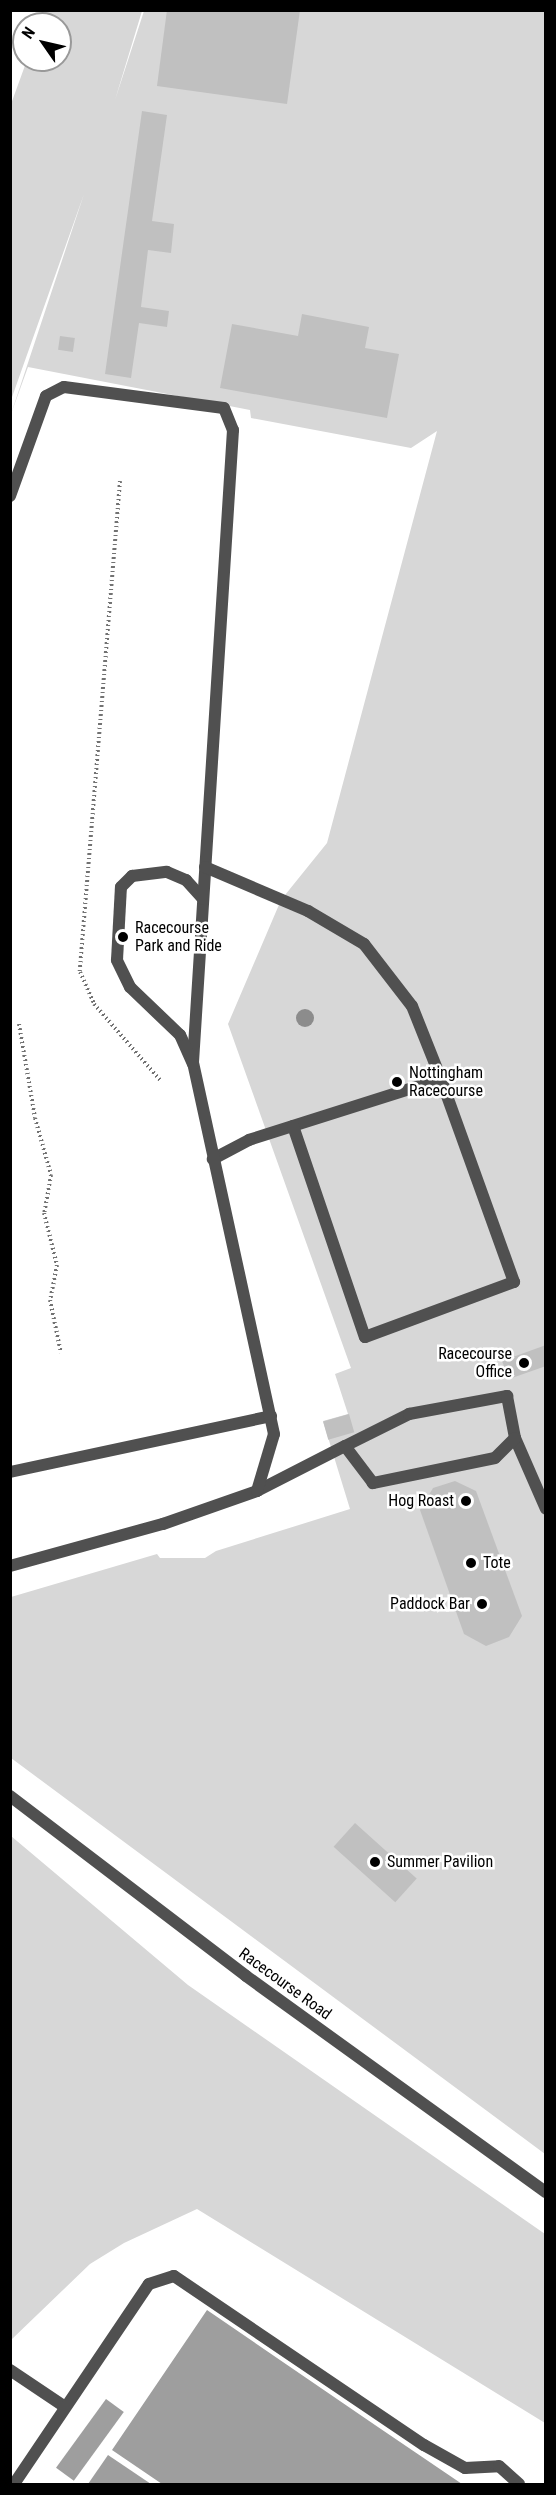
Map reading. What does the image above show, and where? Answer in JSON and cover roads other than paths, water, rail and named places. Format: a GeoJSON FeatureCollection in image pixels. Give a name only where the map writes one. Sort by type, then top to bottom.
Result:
{"type":"FeatureCollection","features":[{"type":"Feature","properties":{"kind":"street"},"geometry":{"type":"LineString","coordinates":[[10,496],[46,396],[64,387],[224,408],[232,430],[193,1064]]}},
{"type":"Feature","properties":{"kind":"street"},"geometry":{"type":"LineString","coordinates":[[205,867],[308,911],[364,944],[412,1006],[441,1078],[514,1282],[365,1337],[292,1126]]}},
{"type":"Feature","properties":{"kind":"street"},"geometry":{"type":"LineString","coordinates":[[203,899],[186,880],[167,872],[132,876],[121,887],[116,931],[117,960],[130,987],[180,1035],[193,1064],[274,1434],[257,1491]]}},
{"type":"Feature","properties":{"kind":"street"},"geometry":{"type":"LineString","coordinates":[[213,1159],[249,1140],[441,1078]]}},
{"type":"Feature","properties":{"kind":"street"},"geometry":{"type":"LineString","coordinates":[[10,1566],[163,1524],[257,1491],[409,1414],[507,1396],[515,1438],[546,1509]]}},
{"type":"Feature","properties":{"kind":"street"},"geometry":{"type":"LineString","coordinates":[[10,1472],[271,1416]]}},
{"type":"Feature","properties":{"kind":"street"},"geometry":{"type":"LineString","coordinates":[[345,1446],[373,1483],[495,1458],[515,1438]]}},
{"type":"Feature","properties":{"kind":"street","name":"Racecourse Road"},"geometry":{"type":"LineString","coordinates":[[10,1796],[246,1976],[546,2192]]}},
{"type":"Feature","properties":{"kind":"street"},"geometry":{"type":"LineString","coordinates":[[14,2484],[149,2284],[174,2276],[424,2445],[465,2468],[499,2466],[519,2484]]}},
{"type":"Feature","properties":{"kind":"street"},"geometry":{"type":"LineString","coordinates":[[10,2370],[65,2407]]}},
{"type":"Feature","properties":{"kind":"place","name":"Racecourse Park and Ride"},"geometry":{"type":"Point","coordinates":[123,937]}},
{"type":"Feature","properties":{"kind":"place","name":"Nottingham Racecourse"},"geometry":{"type":"Point","coordinates":[397,1082]}},
{"type":"Feature","properties":{"kind":"place","name":"Racecourse Office"},"geometry":{"type":"Point","coordinates":[524,1363]}},
{"type":"Feature","properties":{"kind":"place","name":"Hog Roast"},"geometry":{"type":"Point","coordinates":[466,1501]}},
{"type":"Feature","properties":{"kind":"place","name":"Tote"},"geometry":{"type":"Point","coordinates":[471,1563]}},
{"type":"Feature","properties":{"kind":"place","name":"Paddock Bar"},"geometry":{"type":"Point","coordinates":[482,1604]}},
{"type":"Feature","properties":{"kind":"place","name":"Summer Pavilion"},"geometry":{"type":"Point","coordinates":[375,1862]}}]}
